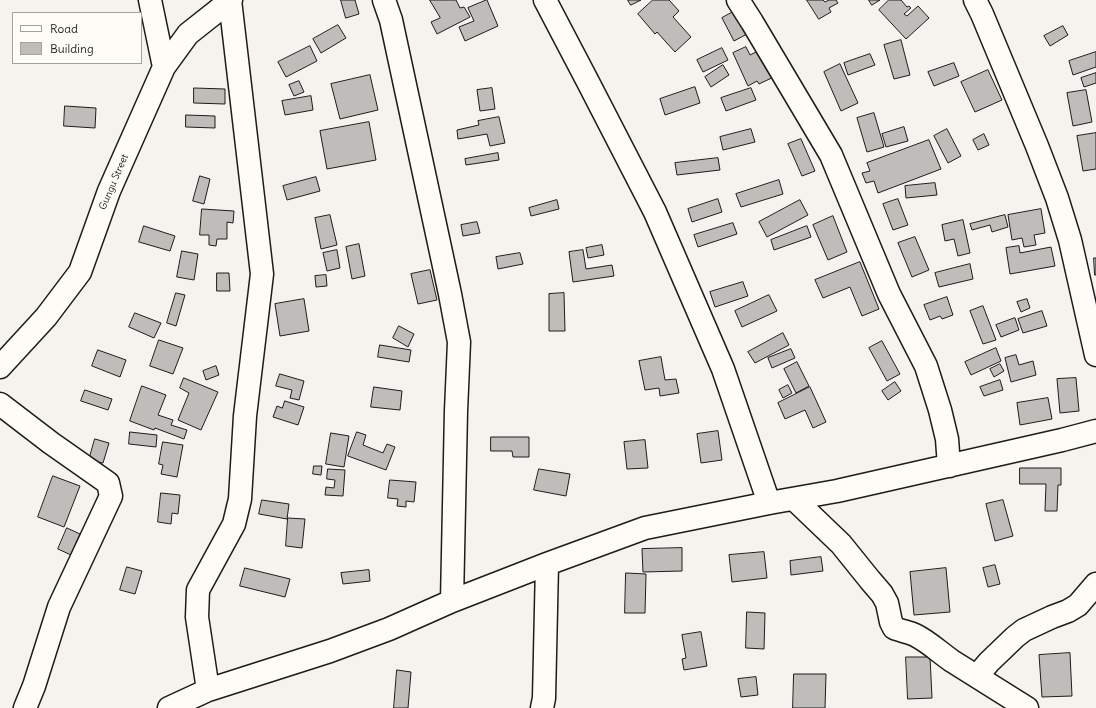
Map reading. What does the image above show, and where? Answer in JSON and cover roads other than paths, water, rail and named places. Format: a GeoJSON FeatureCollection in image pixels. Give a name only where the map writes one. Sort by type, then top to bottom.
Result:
{"type":"FeatureCollection","features":[{"type":"Feature","properties":{"kind":"street"},"geometry":{"type":"LineString","coordinates":[[150,0],[164,67]]}},
{"type":"Feature","properties":{"kind":"street"},"geometry":{"type":"LineString","coordinates":[[208,690],[197,617],[198,590],[234,524],[240,499],[245,416],[262,274],[231,0]]}},
{"type":"Feature","properties":{"kind":"street","name":"Gungu Street"},"geometry":{"type":"LineString","coordinates":[[2,362],[46,317],[80,272],[109,191],[164,67],[188,34],[231,0]]}},
{"type":"Feature","properties":{"kind":"street"},"geometry":{"type":"LineString","coordinates":[[384,0],[391,20],[459,342],[452,601]]}},
{"type":"Feature","properties":{"kind":"street"},"geometry":{"type":"LineString","coordinates":[[545,0],[655,212],[723,369],[769,503]]}},
{"type":"Feature","properties":{"kind":"street"},"geometry":{"type":"LineString","coordinates":[[738,0],[831,155],[889,294],[926,366],[940,410],[947,439],[949,466]]}},
{"type":"Feature","properties":{"kind":"street"},"geometry":{"type":"LineString","coordinates":[[984,5],[1057,198],[1070,240],[1096,355]]}},
{"type":"Feature","properties":{"kind":"street"},"geometry":{"type":"LineString","coordinates":[[0,404],[51,443],[108,483],[111,496],[59,607],[34,686],[25,708]]}},
{"type":"Feature","properties":{"kind":"street"},"geometry":{"type":"LineString","coordinates":[[169,708],[208,690],[330,652],[452,601],[645,528],[837,491],[1096,431]]}},
{"type":"Feature","properties":{"kind":"street"},"geometry":{"type":"LineString","coordinates":[[794,499],[841,544],[882,594],[887,603],[891,622],[894,628],[910,633],[931,644],[952,661],[1023,706]]}},
{"type":"Feature","properties":{"kind":"street"},"geometry":{"type":"LineString","coordinates":[[542,708],[544,698],[547,564]]}},
{"type":"Feature","properties":{"kind":"street"},"geometry":{"type":"LineString","coordinates":[[977,676],[989,662],[1024,630],[1068,611],[1078,605],[1096,584]]}},
{"type":"Feature","properties":{"kind":"street"},"geometry":{"type":"LineString","coordinates":[[995,708],[1023,706]]}}]}
